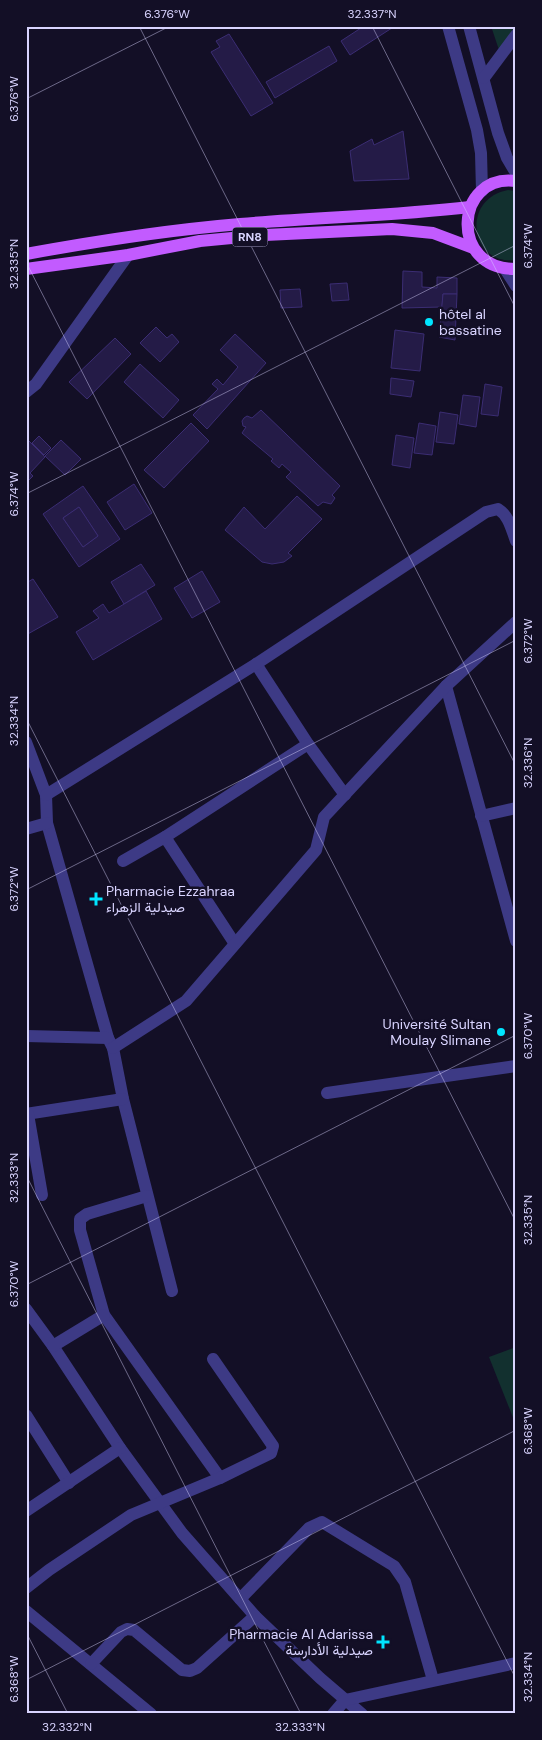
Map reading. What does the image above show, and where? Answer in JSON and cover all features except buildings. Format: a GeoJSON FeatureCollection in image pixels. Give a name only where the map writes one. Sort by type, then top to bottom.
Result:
{"type":"FeatureCollection","features":[{"type":"Feature","properties":{"kind":"main road"},"geometry":{"type":"LineString","coordinates":[[473,248],[469,240],[467,223],[470,207],[482,191],[494,183],[509,180],[516,181]]}},
{"type":"Feature","properties":{"kind":"main road","name":"RN8"},"geometry":{"type":"LineString","coordinates":[[26,254],[100,241],[238,224],[424,212],[470,207]]}},
{"type":"Feature","properties":{"kind":"main road","name":"RN8"},"geometry":{"type":"LineString","coordinates":[[26,269],[128,255],[200,241],[392,229],[433,233],[473,248],[482,258],[493,265],[510,269]]}},
{"type":"Feature","properties":{"kind":"street"},"geometry":{"type":"LineString","coordinates":[[448,26],[477,130],[481,153],[482,191]]}},
{"type":"Feature","properties":{"kind":"street"},"geometry":{"type":"LineString","coordinates":[[469,26],[498,133],[507,158],[516,172]]}},
{"type":"Feature","properties":{"kind":"street"},"geometry":{"type":"LineString","coordinates":[[484,78],[516,35]]}},
{"type":"Feature","properties":{"kind":"street"},"geometry":{"type":"LineString","coordinates":[[26,392],[36,384],[128,255]]}},
{"type":"Feature","properties":{"kind":"street"},"geometry":{"type":"LineString","coordinates":[[510,269],[516,286]]}},
{"type":"Feature","properties":{"kind":"street"},"geometry":{"type":"LineString","coordinates":[[46,795],[256,664],[486,512],[498,509],[503,512],[514,534]]}},
{"type":"Feature","properties":{"kind":"street"},"geometry":{"type":"LineString","coordinates":[[26,1036],[110,1043],[186,1001],[316,850],[324,817],[446,686],[516,622]]}},
{"type":"Feature","properties":{"kind":"street"},"geometry":{"type":"LineString","coordinates":[[256,664],[308,744],[345,795]]}},
{"type":"Feature","properties":{"kind":"street"},"geometry":{"type":"LineString","coordinates":[[446,686],[516,940]]}},
{"type":"Feature","properties":{"kind":"street"},"geometry":{"type":"LineString","coordinates":[[26,742],[46,795],[47,822],[110,1043],[172,1291]]}},
{"type":"Feature","properties":{"kind":"street"},"geometry":{"type":"LineString","coordinates":[[124,861],[165,837],[308,744]]}},
{"type":"Feature","properties":{"kind":"street"},"geometry":{"type":"LineString","coordinates":[[481,816],[516,808]]}},
{"type":"Feature","properties":{"kind":"street"},"geometry":{"type":"LineString","coordinates":[[26,829],[47,822]]}},
{"type":"Feature","properties":{"kind":"street"},"geometry":{"type":"LineString","coordinates":[[165,837],[235,944]]}},
{"type":"Feature","properties":{"kind":"street"},"geometry":{"type":"LineString","coordinates":[[327,1093],[516,1066]]}},
{"type":"Feature","properties":{"kind":"street"},"geometry":{"type":"LineString","coordinates":[[42,1195],[27,1114],[123,1099]]}},
{"type":"Feature","properties":{"kind":"street"},"geometry":{"type":"LineString","coordinates":[[147,1196],[87,1214],[80,1220],[80,1230],[104,1315],[220,1478]]}},
{"type":"Feature","properties":{"kind":"street"},"geometry":{"type":"LineString","coordinates":[[26,1308],[158,1503],[187,1540],[255,1616],[362,1714]]}},
{"type":"Feature","properties":{"kind":"street"},"geometry":{"type":"LineString","coordinates":[[53,1346],[104,1315]]}},
{"type":"Feature","properties":{"kind":"street"},"geometry":{"type":"LineString","coordinates":[[26,1588],[48,1570],[131,1515],[220,1478],[271,1454],[273,1446],[213,1359]]}},
{"type":"Feature","properties":{"kind":"street"},"geometry":{"type":"LineString","coordinates":[[26,1415],[69,1483]]}},
{"type":"Feature","properties":{"kind":"street"},"geometry":{"type":"LineString","coordinates":[[26,1511],[120,1448]]}},
{"type":"Feature","properties":{"kind":"street"},"geometry":{"type":"LineString","coordinates":[[240,1599],[309,1528],[322,1522],[394,1566],[400,1572],[405,1582],[433,1680]]}},
{"type":"Feature","properties":{"kind":"street"},"geometry":{"type":"LineString","coordinates":[[27,1615],[91,1664],[151,1714]]}},
{"type":"Feature","properties":{"kind":"street"},"geometry":{"type":"LineString","coordinates":[[91,1664],[120,1632],[127,1629],[134,1630],[182,1670],[190,1671],[197,1668],[255,1616]]}},
{"type":"Feature","properties":{"kind":"street"},"geometry":{"type":"LineString","coordinates":[[333,1714],[345,1700],[516,1663]]}},
{"type":"Feature","properties":{"kind":"green space"},"geometry":{"type":"Polygon","coordinates":[[[491,26],[516,26],[516,41],[501,56],[491,26]]]}},
{"type":"Feature","properties":{"kind":"green space"},"geometry":{"type":"Polygon","coordinates":[[[508,190],[516,191],[516,260],[500,259],[489,253],[481,243],[477,231],[477,218],[483,206],[493,196],[508,190]]]}},
{"type":"Feature","properties":{"kind":"green space"},"geometry":{"type":"Polygon","coordinates":[[[516,1347],[516,1425],[489,1357],[516,1347]]]}},
{"type":"Feature","properties":{"kind":"place","name":"hôtel al bassatine"},"geometry":{"type":"Point","coordinates":[429,322]}},
{"type":"Feature","properties":{"kind":"place","name":"Pharmacie Ezzahraa صيدلية الزهراء"},"geometry":{"type":"Point","coordinates":[96,899]}},
{"type":"Feature","properties":{"kind":"place","name":"Université Sultan Moulay Slimane"},"geometry":{"type":"Point","coordinates":[501,1032]}},
{"type":"Feature","properties":{"kind":"place","name":"Pharmacie Al Adarissa صيدلية الأدارسة"},"geometry":{"type":"Point","coordinates":[383,1642]}}]}
